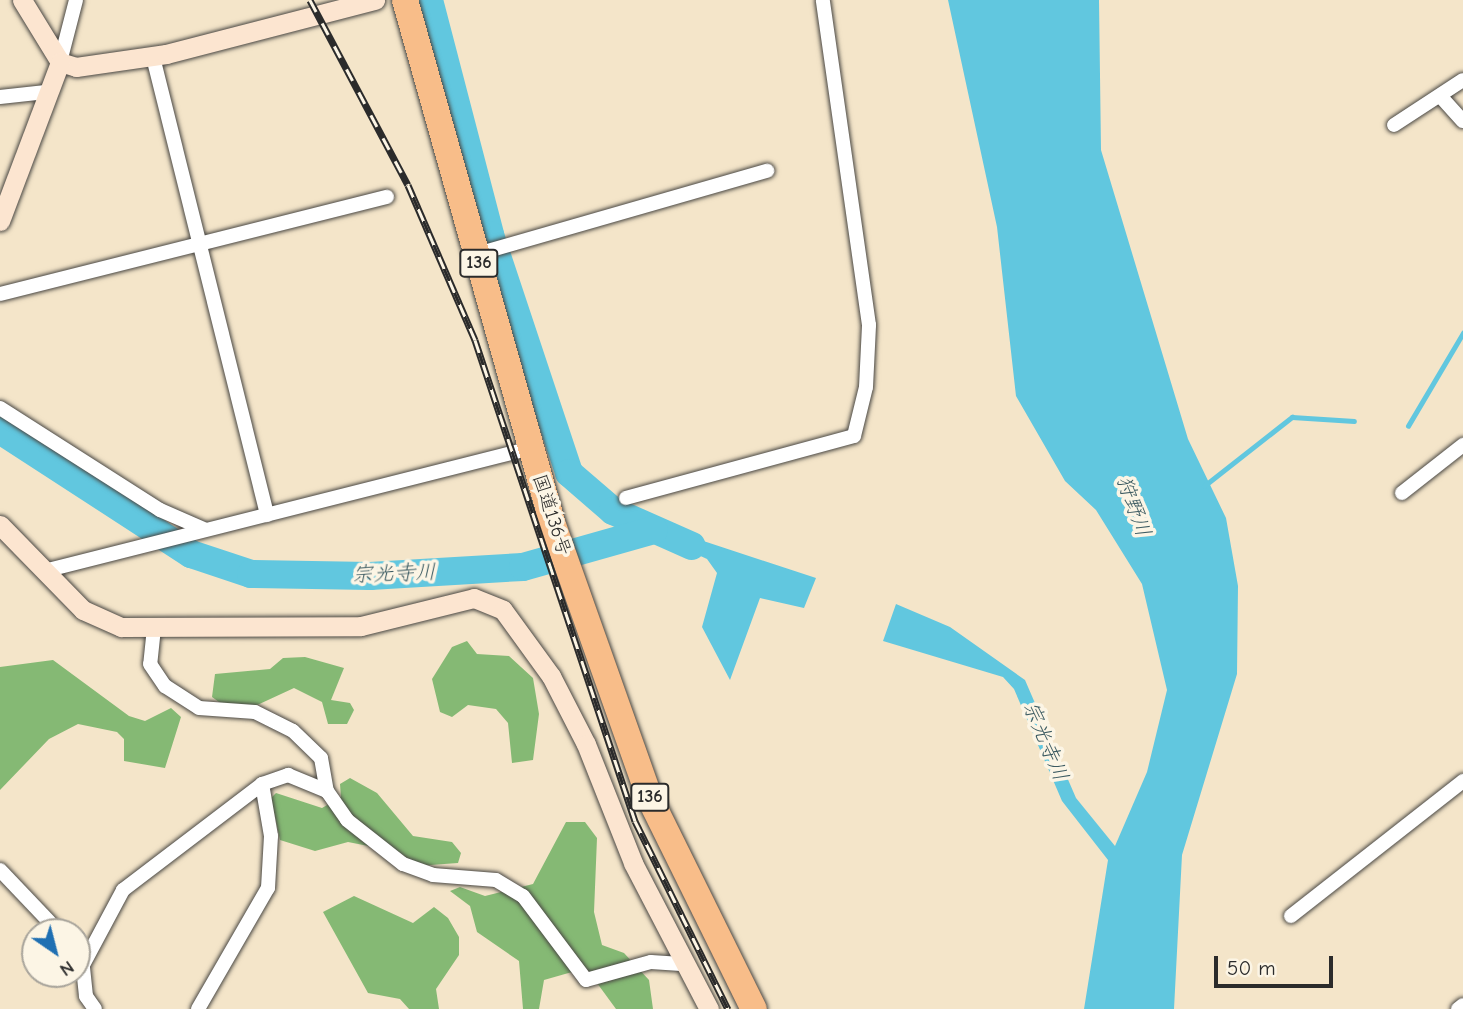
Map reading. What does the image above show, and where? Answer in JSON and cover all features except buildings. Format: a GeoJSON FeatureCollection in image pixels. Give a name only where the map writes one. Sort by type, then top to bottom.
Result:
{"type":"FeatureCollection","features":[{"type":"Feature","properties":{"kind":"highway","name":"国道136号"},"geometry":{"type":"LineString","coordinates":[[405,0],[531,448],[570,574],[651,801],[754,1009]]}},
{"type":"Feature","properties":{"kind":"street"},"geometry":{"type":"LineString","coordinates":[[22,0],[60,62]]}},
{"type":"Feature","properties":{"kind":"street"},"geometry":{"type":"LineString","coordinates":[[0,221],[46,92],[60,62],[76,0]]}},
{"type":"Feature","properties":{"kind":"street"},"geometry":{"type":"LineString","coordinates":[[60,62],[107,65],[153,57],[332,6],[376,0]]}},
{"type":"Feature","properties":{"kind":"street"},"geometry":{"type":"LineString","coordinates":[[626,498],[854,436],[866,387],[869,325],[823,0]]}},
{"type":"Feature","properties":{"kind":"street"},"geometry":{"type":"LineString","coordinates":[[153,57],[267,515]]}},
{"type":"Feature","properties":{"kind":"street"},"geometry":{"type":"LineString","coordinates":[[1394,125],[1442,98],[1463,80]]}},
{"type":"Feature","properties":{"kind":"street"},"geometry":{"type":"LineString","coordinates":[[0,97],[46,92]]}},
{"type":"Feature","properties":{"kind":"street"},"geometry":{"type":"LineString","coordinates":[[1442,98],[1463,121]]}},
{"type":"Feature","properties":{"kind":"street"},"geometry":{"type":"LineString","coordinates":[[477,254],[767,171]]}},
{"type":"Feature","properties":{"kind":"street"},"geometry":{"type":"LineString","coordinates":[[0,294],[387,197]]}},
{"type":"Feature","properties":{"kind":"street"},"geometry":{"type":"LineString","coordinates":[[0,408],[160,510],[199,530]]}},
{"type":"Feature","properties":{"kind":"street"},"geometry":{"type":"LineString","coordinates":[[1402,493],[1463,444]]}},
{"type":"Feature","properties":{"kind":"street"},"geometry":{"type":"LineString","coordinates":[[44,572],[144,544],[531,448]]}},
{"type":"Feature","properties":{"kind":"street"},"geometry":{"type":"LineString","coordinates":[[0,525],[44,572],[96,618],[155,628],[361,626],[474,598],[503,610],[551,676],[586,744],[681,964],[709,1009]]}},
{"type":"Feature","properties":{"kind":"street"},"geometry":{"type":"LineString","coordinates":[[155,628],[149,664],[165,686],[200,708],[255,712],[293,731],[321,758],[327,791],[347,820],[403,864],[433,875],[496,880],[523,896],[586,980],[651,962],[681,964]]}},
{"type":"Feature","properties":{"kind":"street"},"geometry":{"type":"LineString","coordinates":[[91,940],[123,890],[262,784],[288,775],[327,791]]}},
{"type":"Feature","properties":{"kind":"street"},"geometry":{"type":"LineString","coordinates":[[1291,916],[1463,781]]}},
{"type":"Feature","properties":{"kind":"street"},"geometry":{"type":"LineString","coordinates":[[198,1009],[268,888],[271,836],[262,784]]}},
{"type":"Feature","properties":{"kind":"street"},"geometry":{"type":"LineString","coordinates":[[0,870],[46,918]]}},
{"type":"Feature","properties":{"kind":"street"},"geometry":{"type":"LineString","coordinates":[[85,988],[95,1009]]}},
{"type":"Feature","properties":{"kind":"street"},"geometry":{"type":"LineString","coordinates":[[1458,1009],[1463,1005]]}},
{"type":"Feature","properties":{"kind":"green space"},"geometry":{"type":"Polygon","coordinates":[[[467,641],[477,654],[509,656],[533,678],[539,714],[533,760],[512,763],[508,723],[496,709],[468,705],[452,717],[440,712],[432,679],[452,647],[467,641]]]}},
{"type":"Feature","properties":{"kind":"green space"},"geometry":{"type":"Polygon","coordinates":[[[305,657],[344,668],[331,700],[350,703],[354,710],[347,724],[328,724],[322,702],[294,688],[253,707],[226,707],[212,697],[215,674],[270,669],[283,658],[305,657]]]}},
{"type":"Feature","properties":{"kind":"green space"},"geometry":{"type":"Polygon","coordinates":[[[53,660],[129,716],[145,721],[171,708],[181,717],[165,768],[124,761],[124,739],[117,732],[78,724],[49,739],[0,790],[0,667],[53,660]]]}},
{"type":"Feature","properties":{"kind":"green space"},"geometry":{"type":"Polygon","coordinates":[[[350,778],[377,793],[413,836],[452,842],[461,853],[458,863],[417,866],[399,852],[348,842],[315,851],[280,840],[271,798],[276,793],[322,808],[341,797],[340,784],[350,778]]]}},
{"type":"Feature","properties":{"kind":"green space"},"geometry":{"type":"Polygon","coordinates":[[[566,822],[585,822],[597,838],[594,912],[602,945],[624,953],[649,980],[653,1009],[616,1009],[586,968],[544,980],[539,1009],[523,1009],[519,961],[477,932],[470,906],[450,891],[460,887],[485,896],[533,884],[566,822]]]}},
{"type":"Feature","properties":{"kind":"green space"},"geometry":{"type":"Polygon","coordinates":[[[354,896],[413,923],[434,907],[448,918],[459,937],[459,955],[436,989],[439,1009],[409,1009],[400,999],[368,993],[323,912],[354,896]]]}},
{"type":"Feature","properties":{"kind":"water","name":"狩野川"},"geometry":{"type":"Polygon","coordinates":[[[948,0],[1099,0],[1101,150],[1188,439],[1226,518],[1238,586],[1237,674],[1182,855],[1174,1009],[1084,1009],[1108,860],[1062,801],[1014,689],[1003,677],[883,641],[896,604],[950,627],[1025,680],[1076,798],[1115,846],[1147,772],[1167,690],[1142,584],[1096,510],[1065,481],[1016,396],[997,227],[948,0]]]}},
{"type":"Feature","properties":{"kind":"water"},"geometry":{"type":"Polygon","coordinates":[[[661,527],[816,578],[804,608],[760,598],[730,680],[702,627],[717,573],[707,559],[655,535],[661,527]]]}},
{"type":"Feature","properties":{"kind":"waterway"},"geometry":{"type":"LineString","coordinates":[[429,0],[490,235],[569,473],[613,511],[692,546]]}},
{"type":"Feature","properties":{"kind":"waterway"},"geometry":{"type":"LineString","coordinates":[[1408,426],[1463,333]]}},
{"type":"Feature","properties":{"kind":"waterway"},"geometry":{"type":"LineString","coordinates":[[1204,486],[1292,417],[1354,421]]}},
{"type":"Feature","properties":{"kind":"waterway","name":"宗光寺川"},"geometry":{"type":"LineString","coordinates":[[0,430],[191,554],[251,574],[370,576],[523,567],[654,530]]}},
{"type":"Feature","properties":{"kind":"railway"},"geometry":{"type":"LineString","coordinates":[[310,0],[408,185],[475,340],[635,821],[728,1009]]}}]}
